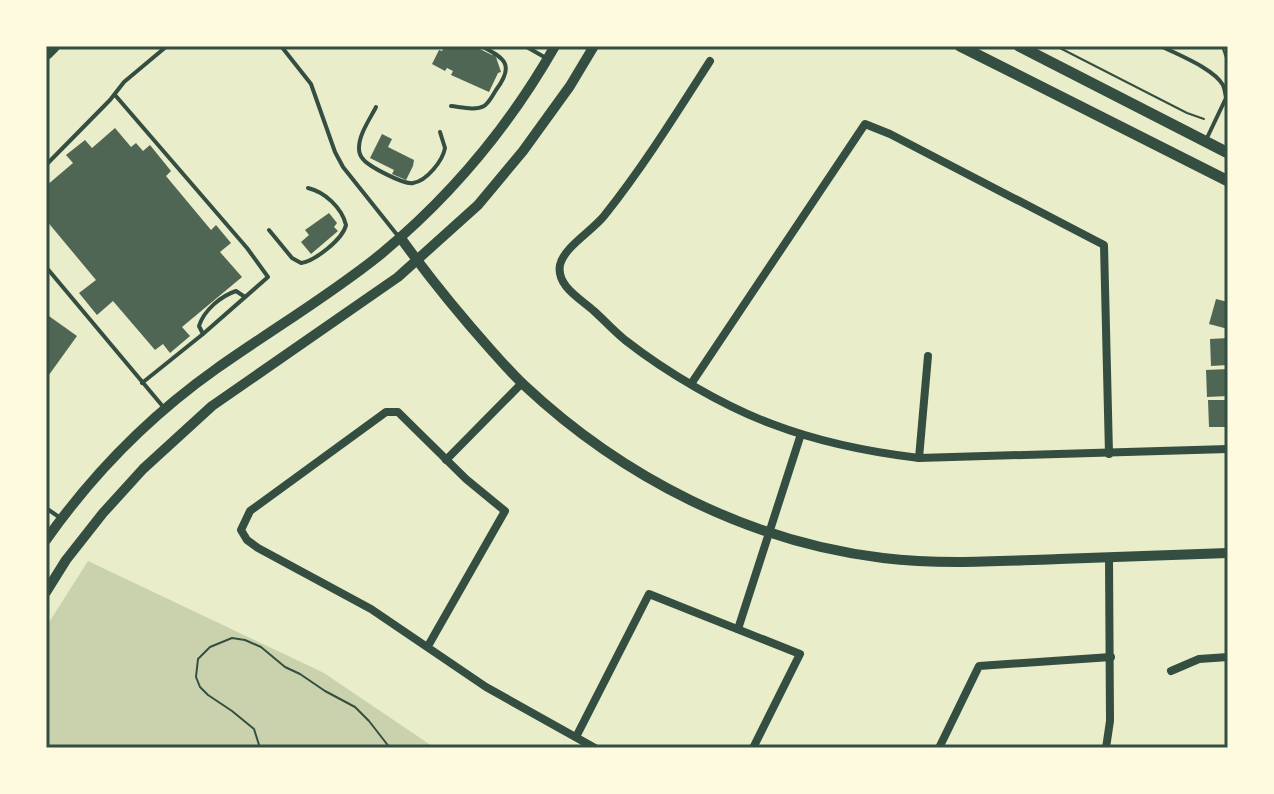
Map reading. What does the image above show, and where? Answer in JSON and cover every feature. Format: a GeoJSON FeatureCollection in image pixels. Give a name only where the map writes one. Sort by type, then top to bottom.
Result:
{"type":"FeatureCollection","features":[{"type":"Feature","properties":{"kind":"highway"},"geometry":{"type":"LineString","coordinates":[[46,53],[53,46]]}},
{"type":"Feature","properties":{"kind":"main road"},"geometry":{"type":"LineString","coordinates":[[960,46],[1228,181]]}},
{"type":"Feature","properties":{"kind":"main road"},"geometry":{"type":"LineString","coordinates":[[1019,46],[1228,153]]}},
{"type":"Feature","properties":{"kind":"street"},"geometry":{"type":"LineString","coordinates":[[46,540],[93,481],[165,409],[215,369],[379,255],[449,190],[517,108],[555,46]]}},
{"type":"Feature","properties":{"kind":"street"},"geometry":{"type":"LineString","coordinates":[[46,592],[66,560],[103,513],[143,469],[212,406],[391,282],[478,205],[566,93],[594,46]]}},
{"type":"Feature","properties":{"kind":"street"},"geometry":{"type":"LineString","coordinates":[[710,61],[629,183],[599,223],[567,251],[559,268],[564,285],[624,339],[691,384],[770,424],[874,452],[919,458],[1228,449]]}},
{"type":"Feature","properties":{"kind":"street"},"geometry":{"type":"LineString","coordinates":[[691,384],[865,124],[1104,245],[1109,454]]}},
{"type":"Feature","properties":{"kind":"street"},"geometry":{"type":"LineString","coordinates":[[400,237],[477,334],[522,383],[572,426],[623,463],[668,489],[697,504],[769,532],[845,552],[934,561],[1228,553]]}},
{"type":"Feature","properties":{"kind":"street"},"geometry":{"type":"LineString","coordinates":[[919,458],[928,356]]}},
{"type":"Feature","properties":{"kind":"street"},"geometry":{"type":"LineString","coordinates":[[446,460],[522,383]]}},
{"type":"Feature","properties":{"kind":"street"},"geometry":{"type":"LineString","coordinates":[[428,646],[505,511],[466,479],[398,412],[386,412],[250,511],[241,530],[247,540],[371,609],[503,697],[595,748]]}},
{"type":"Feature","properties":{"kind":"street"},"geometry":{"type":"LineString","coordinates":[[738,629],[801,434]]}},
{"type":"Feature","properties":{"kind":"street"},"geometry":{"type":"LineString","coordinates":[[1106,748],[1110,721],[1109,557]]}},
{"type":"Feature","properties":{"kind":"street"},"geometry":{"type":"LineString","coordinates":[[576,737],[649,594],[800,654],[753,748]]}},
{"type":"Feature","properties":{"kind":"street"},"geometry":{"type":"LineString","coordinates":[[939,748],[979,666],[1111,657]]}},
{"type":"Feature","properties":{"kind":"street"},"geometry":{"type":"LineString","coordinates":[[1171,671],[1199,659],[1228,657]]}},
{"type":"Feature","properties":{"kind":"lane"},"geometry":{"type":"LineString","coordinates":[[46,165],[124,82],[167,46]]}},
{"type":"Feature","properties":{"kind":"lane"},"geometry":{"type":"LineString","coordinates":[[281,46],[311,84],[343,167],[400,237]]}},
{"type":"Feature","properties":{"kind":"lane"},"geometry":{"type":"LineString","coordinates":[[451,106],[484,106],[502,82],[505,70],[503,59],[481,46]]}},
{"type":"Feature","properties":{"kind":"lane"},"geometry":{"type":"LineString","coordinates":[[525,46],[548,59]]}},
{"type":"Feature","properties":{"kind":"lane"},"geometry":{"type":"LineString","coordinates":[[1161,46],[1214,75],[1223,85],[1226,98],[1205,141]]}},
{"type":"Feature","properties":{"kind":"lane"},"geometry":{"type":"LineString","coordinates":[[1178,54],[1182,46]]}},
{"type":"Feature","properties":{"kind":"lane"},"geometry":{"type":"LineString","coordinates":[[115,95],[247,248],[268,277],[142,383]]}},
{"type":"Feature","properties":{"kind":"lane"},"geometry":{"type":"LineString","coordinates":[[376,107],[361,138],[360,154],[366,163],[403,183],[422,180],[445,153],[440,132]]}},
{"type":"Feature","properties":{"kind":"lane"},"geometry":{"type":"LineString","coordinates":[[269,230],[292,258],[301,263],[311,261],[342,235],[346,225],[342,215],[322,193],[308,188]]}},
{"type":"Feature","properties":{"kind":"lane"},"geometry":{"type":"LineString","coordinates":[[46,267],[165,409]]}},
{"type":"Feature","properties":{"kind":"lane"},"geometry":{"type":"LineString","coordinates":[[203,334],[200,320],[213,306],[227,294],[236,291],[245,297]]}},
{"type":"Feature","properties":{"kind":"lane"},"geometry":{"type":"LineString","coordinates":[[46,508],[61,518]]}},
{"type":"Feature","properties":{"kind":"path"},"geometry":{"type":"LineString","coordinates":[[1056,46],[1187,113],[1214,123]]}},
{"type":"Feature","properties":{"kind":"path"},"geometry":{"type":"LineString","coordinates":[[1222,46],[1228,64]]}},
{"type":"Feature","properties":{"kind":"path"},"geometry":{"type":"LineString","coordinates":[[260,748],[254,729],[208,695],[196,677],[198,659],[210,647],[232,638],[261,647],[285,667],[355,707],[390,748]]}},
{"type":"Feature","properties":{"kind":"green space"},"geometry":{"type":"Polygon","coordinates":[[[88,561],[324,673],[435,748],[47,748],[46,627],[88,561]]]}},
{"type":"Feature","properties":{"kind":"building"},"geometry":{"type":"Polygon","coordinates":[[[445,46],[479,46],[495,54],[501,72],[489,92],[451,75],[453,71],[447,68],[445,71],[432,64],[439,50],[442,51],[445,46]]]}},
{"type":"Feature","properties":{"kind":"building"},"geometry":{"type":"Polygon","coordinates":[[[115,128],[131,147],[136,143],[143,151],[150,145],[171,171],[166,176],[211,230],[216,225],[231,243],[220,252],[242,277],[182,327],[190,336],[170,353],[163,344],[155,350],[113,301],[97,315],[79,293],[96,280],[46,220],[46,186],[73,163],[66,155],[85,140],[92,148],[115,128]]]}},
{"type":"Feature","properties":{"kind":"building"},"geometry":{"type":"Polygon","coordinates":[[[382,134],[392,139],[388,147],[414,160],[406,180],[370,158],[382,134]]]}},
{"type":"Feature","properties":{"kind":"building"},"geometry":{"type":"Polygon","coordinates":[[[329,213],[337,223],[334,227],[338,231],[311,254],[301,242],[309,235],[305,230],[329,213]]]}},
{"type":"Feature","properties":{"kind":"building"},"geometry":{"type":"Polygon","coordinates":[[[1216,299],[1228,302],[1228,329],[1209,324],[1216,299]]]}},
{"type":"Feature","properties":{"kind":"building"},"geometry":{"type":"Polygon","coordinates":[[[46,314],[77,336],[46,379],[46,314]]]}},
{"type":"Feature","properties":{"kind":"building"},"geometry":{"type":"Polygon","coordinates":[[[1228,338],[1228,365],[1211,366],[1210,339],[1228,338]]]}},
{"type":"Feature","properties":{"kind":"building"},"geometry":{"type":"Polygon","coordinates":[[[1228,369],[1228,396],[1207,397],[1206,370],[1228,369]]]}},
{"type":"Feature","properties":{"kind":"building"},"geometry":{"type":"Polygon","coordinates":[[[1208,400],[1228,400],[1228,427],[1209,427],[1208,400]]]}}]}
